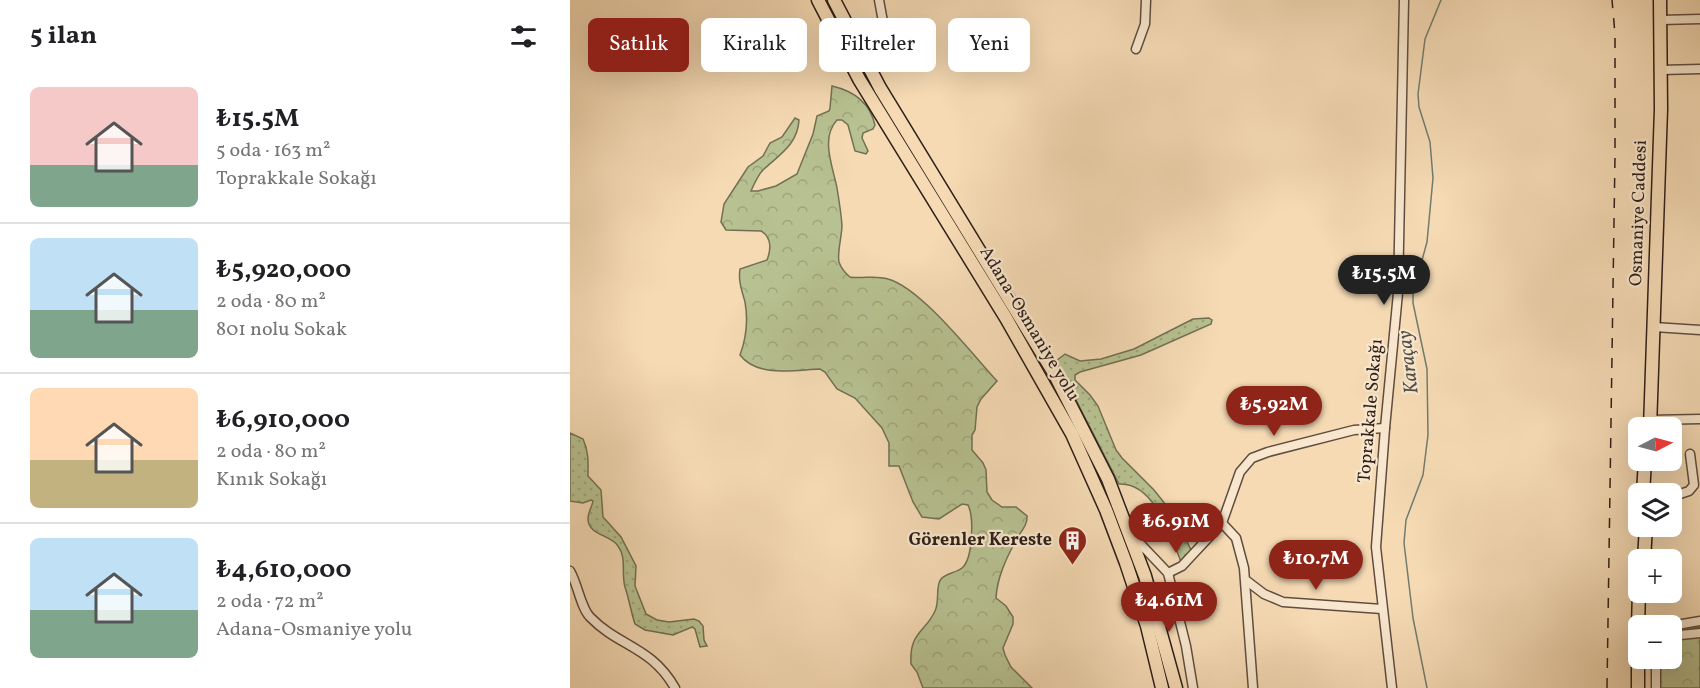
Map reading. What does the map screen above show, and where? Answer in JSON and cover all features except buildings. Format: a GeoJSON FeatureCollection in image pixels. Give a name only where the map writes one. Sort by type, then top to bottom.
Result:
{"type":"FeatureCollection","features":[{"type":"Feature","properties":{"kind":"highway","name":"Adana-Osmaniye yolu"},"geometry":{"type":"LineString","coordinates":[[818,0],[859,79],[1006,318],[1072,434],[1106,510],[1126,563],[1147,626],[1162,688]]}},
{"type":"Feature","properties":{"kind":"highway"},"geometry":{"type":"LineString","coordinates":[[1649,417],[1655,138],[1654,0]]}},
{"type":"Feature","properties":{"kind":"highway","name":"Osmaniye Caddesi"},"geometry":{"type":"LineString","coordinates":[[1649,417],[1661,70],[1660,0]]}},
{"type":"Feature","properties":{"kind":"highway","name":"Adana-Osmaniye yolu"},"geometry":{"type":"LineString","coordinates":[[835,1],[879,88],[1054,373],[1108,479],[1129,532],[1163,638],[1176,688]]}},
{"type":"Feature","properties":{"kind":"highway"},"geometry":{"type":"LineString","coordinates":[[1638,669],[1638,688]]}},
{"type":"Feature","properties":{"kind":"highway"},"geometry":{"type":"LineString","coordinates":[[1643,669],[1643,688]]}},
{"type":"Feature","properties":{"kind":"street"},"geometry":{"type":"LineString","coordinates":[[879,0],[882,18]]}},
{"type":"Feature","properties":{"kind":"street"},"geometry":{"type":"LineString","coordinates":[[1136,49],[1145,24],[1146,0]]}},
{"type":"Feature","properties":{"kind":"street","name":"Toprakkale Sokağı"},"geometry":{"type":"LineString","coordinates":[[1392,688],[1376,548],[1398,293],[1404,0]]}},
{"type":"Feature","properties":{"kind":"street"},"geometry":{"type":"LineString","coordinates":[[1661,20],[1700,19]]}},
{"type":"Feature","properties":{"kind":"street"},"geometry":{"type":"LineString","coordinates":[[1661,70],[1700,69]]}},
{"type":"Feature","properties":{"kind":"street"},"geometry":{"type":"LineString","coordinates":[[1654,327],[1700,330]]}},
{"type":"Feature","properties":{"kind":"street"},"geometry":{"type":"LineString","coordinates":[[1682,421],[1700,419]]}},
{"type":"Feature","properties":{"kind":"street"},"geometry":{"type":"LineString","coordinates":[[1168,573],[1182,566],[1222,523],[1240,472],[1252,458],[1354,430],[1385,428]]}},
{"type":"Feature","properties":{"kind":"street"},"geometry":{"type":"LineString","coordinates":[[1682,493],[1692,489],[1694,481],[1690,454]]}},
{"type":"Feature","properties":{"kind":"street"},"geometry":{"type":"LineString","coordinates":[[1222,523],[1236,538],[1246,581],[1254,688]]}},
{"type":"Feature","properties":{"kind":"street"},"geometry":{"type":"LineString","coordinates":[[1129,532],[1168,573],[1186,646],[1193,688]]}},
{"type":"Feature","properties":{"kind":"street"},"geometry":{"type":"LineString","coordinates":[[570,571],[589,616],[606,630],[651,658],[675,688]]}},
{"type":"Feature","properties":{"kind":"street"},"geometry":{"type":"LineString","coordinates":[[1246,581],[1264,594],[1283,602],[1382,609]]}},
{"type":"Feature","properties":{"kind":"street"},"geometry":{"type":"LineString","coordinates":[[1682,624],[1700,621]]}},
{"type":"Feature","properties":{"kind":"street"},"geometry":{"type":"LineString","coordinates":[[1682,635],[1700,633]]}},
{"type":"Feature","properties":{"kind":"street"},"geometry":{"type":"LineString","coordinates":[[1656,669],[1656,688]]}},
{"type":"Feature","properties":{"kind":"green space"},"geometry":{"type":"Polygon","coordinates":[[[832,86],[860,99],[869,110],[875,125],[873,129],[863,133],[862,138],[868,151],[866,154],[855,151],[848,125],[842,120],[837,120],[829,135],[829,153],[842,225],[839,254],[841,266],[850,277],[888,279],[915,295],[946,323],[997,381],[977,407],[972,450],[986,470],[987,492],[992,500],[1002,507],[1016,507],[1027,516],[1025,526],[1008,555],[998,583],[996,598],[1006,606],[1013,617],[1013,624],[1003,648],[1005,655],[1011,667],[1032,688],[923,688],[911,664],[912,645],[935,611],[939,582],[946,575],[960,570],[966,563],[971,538],[968,505],[962,504],[939,519],[922,517],[913,502],[899,466],[889,466],[889,443],[882,428],[855,398],[837,389],[825,372],[820,369],[766,370],[756,367],[740,355],[745,336],[746,315],[740,269],[767,260],[770,244],[761,231],[726,230],[721,222],[724,204],[748,167],[763,156],[770,143],[782,137],[795,118],[799,120],[795,136],[781,154],[761,172],[751,191],[776,186],[797,174],[813,134],[817,116],[829,111],[832,86]]]}},
{"type":"Feature","properties":{"kind":"green space"},"geometry":{"type":"Polygon","coordinates":[[[1209,318],[1212,320],[1211,324],[1141,355],[1075,375],[1075,380],[1098,406],[1116,450],[1174,515],[1192,552],[1181,562],[1166,525],[1151,501],[1131,486],[1119,484],[1056,361],[1065,354],[1080,361],[1101,359],[1134,349],[1193,319],[1209,318]]]}},
{"type":"Feature","properties":{"kind":"green space"},"geometry":{"type":"Polygon","coordinates":[[[570,433],[583,439],[587,453],[588,476],[601,490],[603,517],[621,537],[636,566],[635,586],[646,614],[657,620],[669,622],[694,619],[699,621],[703,626],[707,646],[700,647],[695,629],[692,627],[673,635],[645,630],[635,624],[624,582],[621,551],[615,542],[596,532],[589,524],[588,516],[593,501],[583,503],[570,501],[570,433]]]}},
{"type":"Feature","properties":{"kind":"green space"},"geometry":{"type":"Polygon","coordinates":[[[1700,627],[1700,688],[1652,688],[1652,669],[1682,669],[1682,629],[1700,627]]]}},
{"type":"Feature","properties":{"kind":"waterway","name":"Karaçay"},"geometry":{"type":"LineString","coordinates":[[1427,688],[1413,618],[1404,543],[1406,520],[1423,475],[1428,435],[1427,369],[1413,303],[1413,293],[1427,242],[1433,178],[1430,142],[1419,107],[1418,94],[1425,39],[1441,0]]}},
{"type":"Feature","properties":{"kind":"railway"},"geometry":{"type":"LineString","coordinates":[[1607,688],[1615,156],[1615,34],[1612,0]]}},
{"type":"Feature","properties":{"kind":"place","name":"Görenler Kereste"},"geometry":{"type":"Point","coordinates":[1073,566]}}]}
